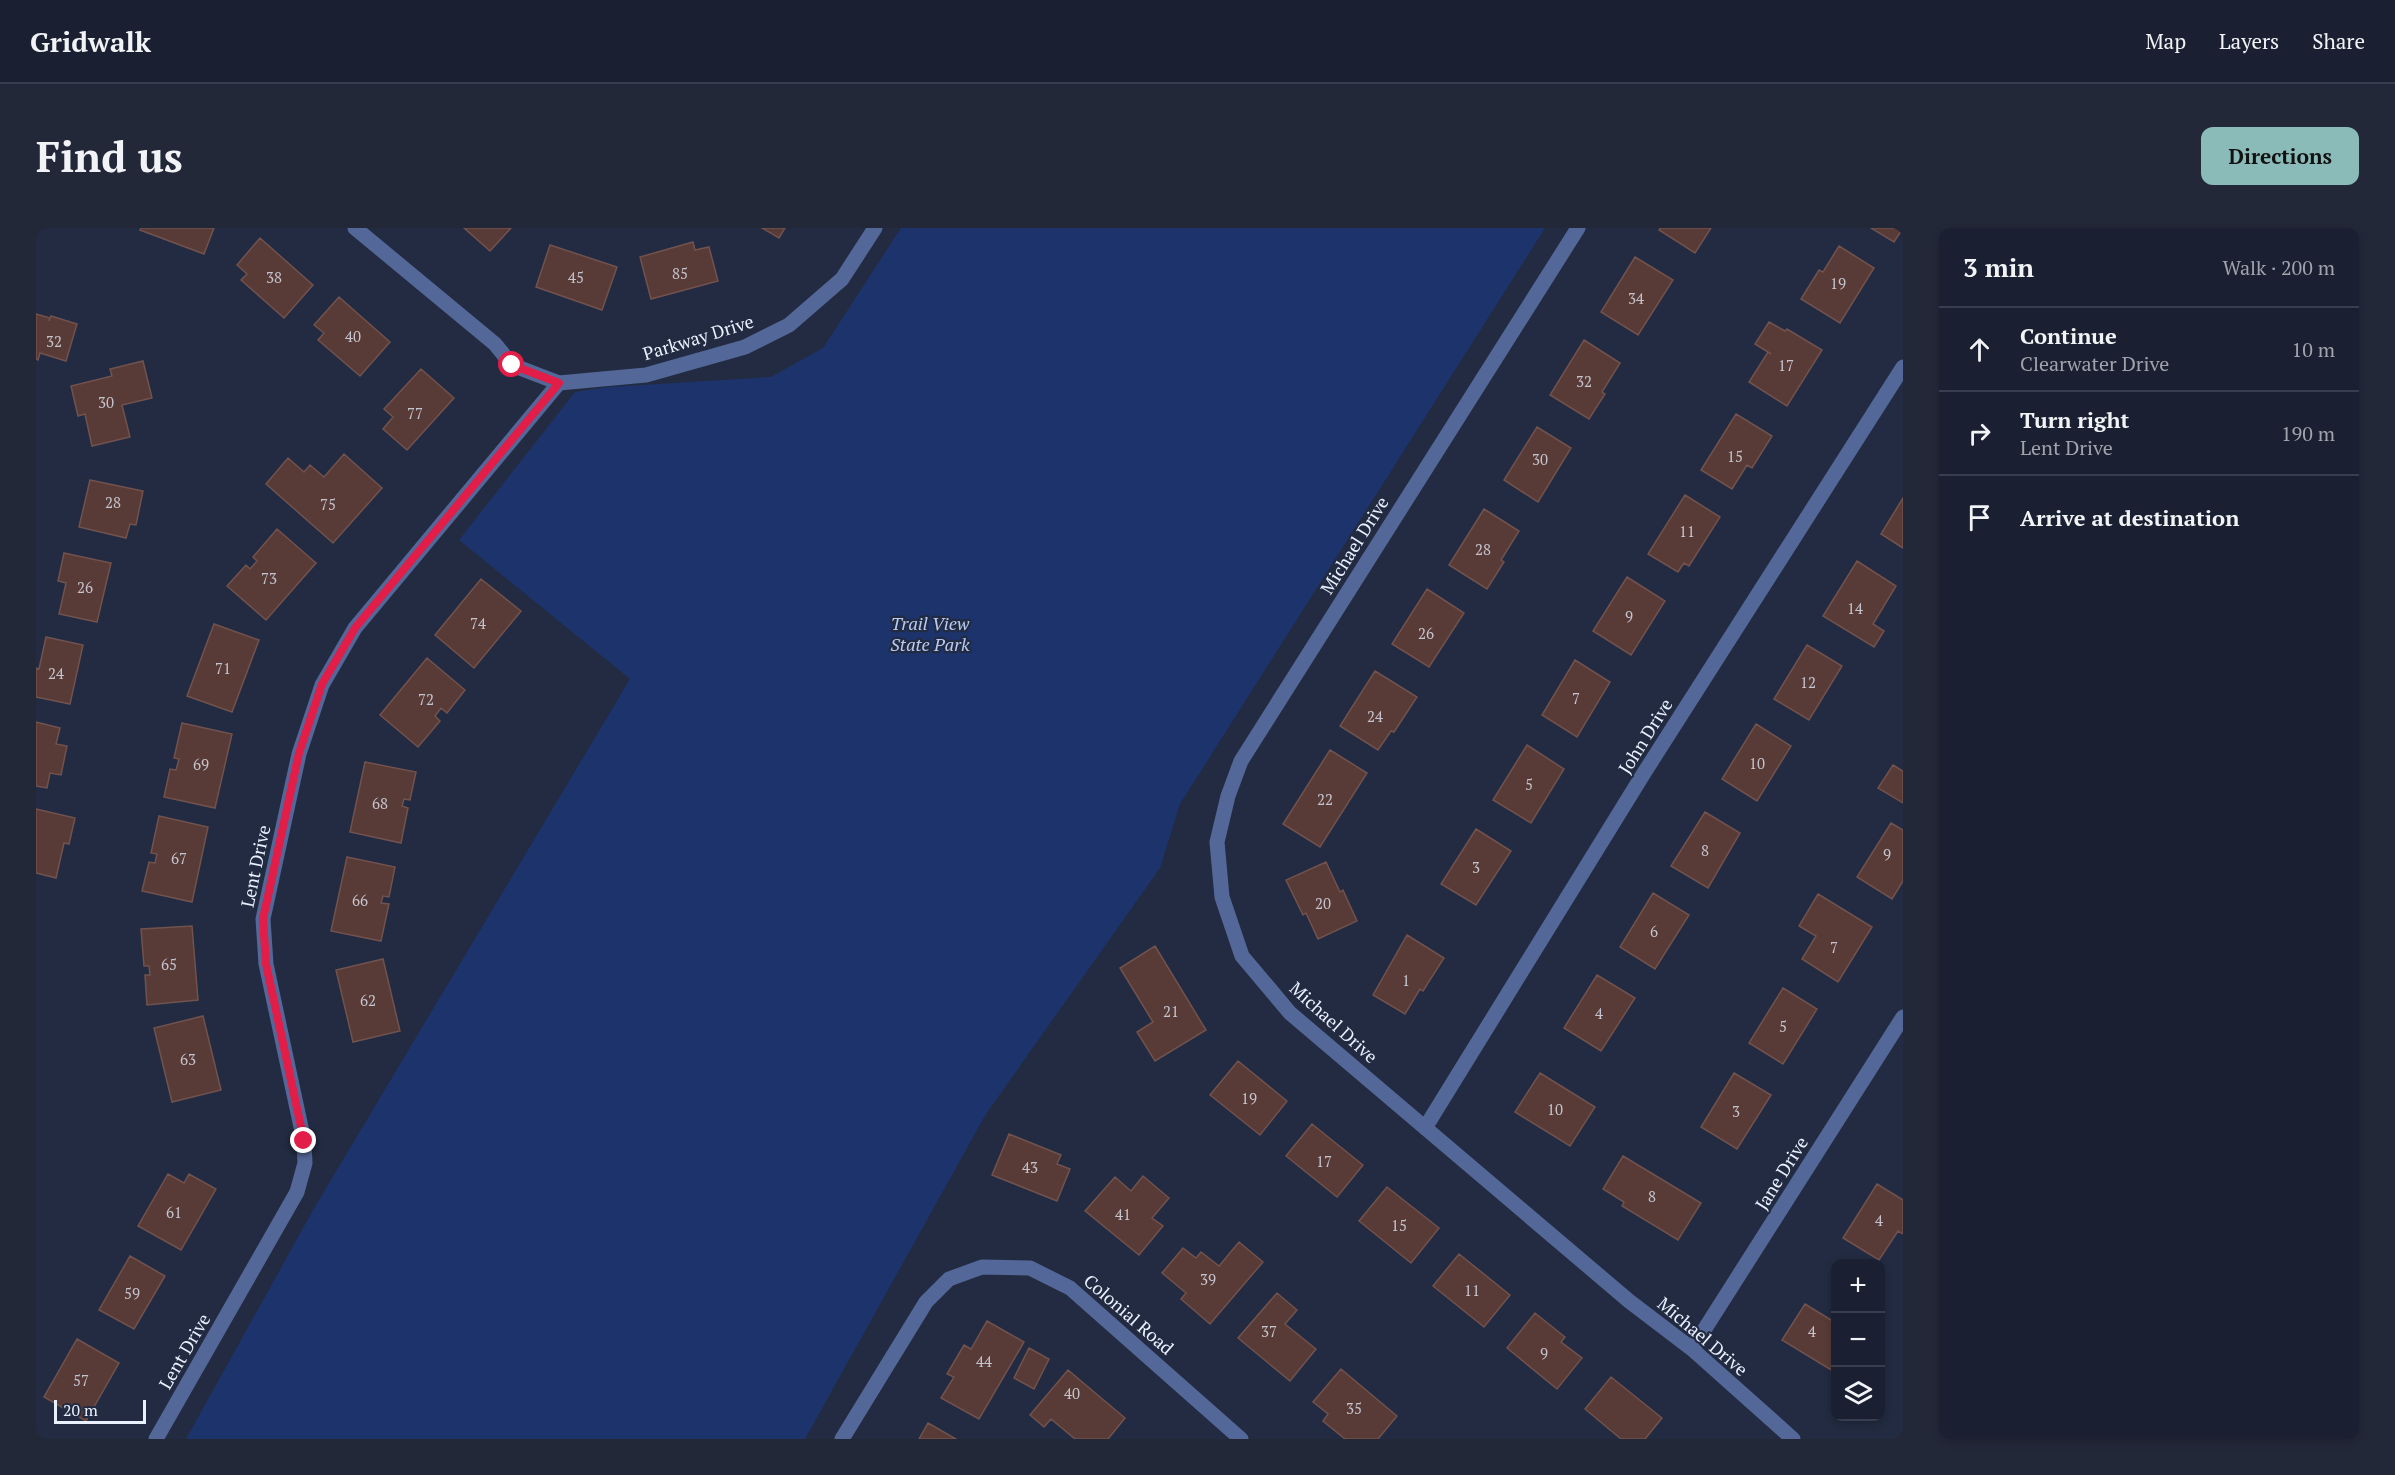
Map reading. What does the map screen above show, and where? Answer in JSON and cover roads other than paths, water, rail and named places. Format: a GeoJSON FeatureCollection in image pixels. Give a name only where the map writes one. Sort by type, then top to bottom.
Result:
{"type":"FeatureCollection","features":[{"type":"Feature","properties":{"kind":"street"},"geometry":{"type":"LineString","coordinates":[[355,228],[495,344],[512,365],[559,383]]}},
{"type":"Feature","properties":{"kind":"street","name":"Parkway Drive"},"geometry":{"type":"LineString","coordinates":[[559,383],[646,375],[745,347],[789,325],[842,279],[874,228]]}},
{"type":"Feature","properties":{"kind":"street","name":"Michael Drive"},"geometry":{"type":"LineString","coordinates":[[1578,228],[1241,761],[1228,796],[1217,842],[1222,897],[1242,956],[1290,1013],[1629,1301],[1692,1349],[1793,1439]]}},
{"type":"Feature","properties":{"kind":"street","name":"John Drive"},"geometry":{"type":"LineString","coordinates":[[1425,1128],[1650,764],[1903,367]]}},
{"type":"Feature","properties":{"kind":"street","name":"Lent Drive"},"geometry":{"type":"LineString","coordinates":[[156,1439],[297,1192],[304,1163],[304,1141],[266,964],[263,919],[299,753],[322,684],[355,628],[559,383]]}},
{"type":"Feature","properties":{"kind":"street","name":"Jane Drive"},"geometry":{"type":"LineString","coordinates":[[1692,1349],[1903,1017]]}},
{"type":"Feature","properties":{"kind":"street","name":"Colonial Road"},"geometry":{"type":"LineString","coordinates":[[842,1439],[926,1302],[949,1279],[982,1267],[1030,1268],[1070,1288],[1241,1439]]}},
{"type":"Feature","properties":{"kind":"park label","name":"Trail View State Park"},"geometry":{"type":"Point","coordinates":[930,633]}}]}
